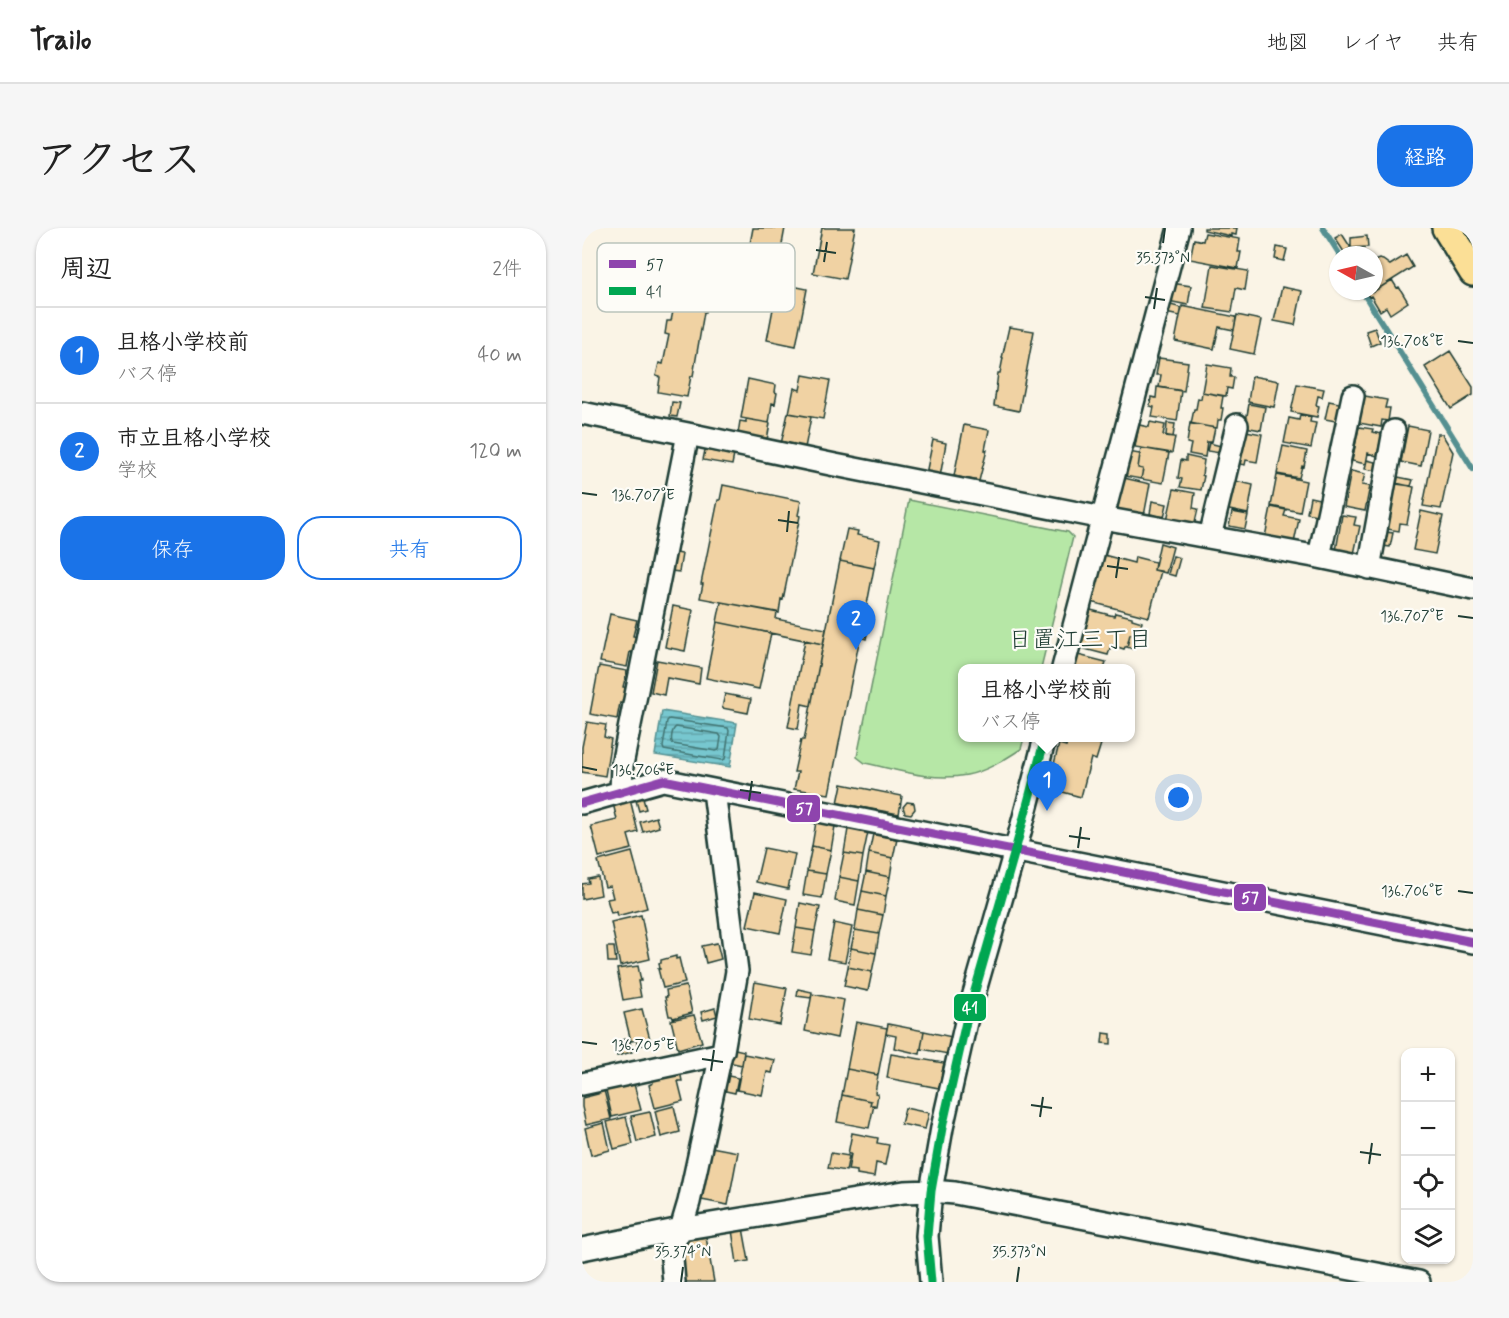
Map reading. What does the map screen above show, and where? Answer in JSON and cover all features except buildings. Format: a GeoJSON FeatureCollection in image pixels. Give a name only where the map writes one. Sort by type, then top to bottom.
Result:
{"type":"FeatureCollection","features":[{"type":"Feature","properties":{"kind":"main road"},"geometry":{"type":"LineString","coordinates":[[1446,228],[1473,272]]}},
{"type":"Feature","properties":{"kind":"street"},"geometry":{"type":"LineString","coordinates":[[1064,664],[1179,228]]}},
{"type":"Feature","properties":{"kind":"street"},"geometry":{"type":"LineString","coordinates":[[1319,557],[1353,396]]}},
{"type":"Feature","properties":{"kind":"street"},"geometry":{"type":"LineString","coordinates":[[582,413],[1103,518],[1319,557],[1473,589]]}},
{"type":"Feature","properties":{"kind":"street"},"geometry":{"type":"LineString","coordinates":[[1210,537],[1237,425]]}},
{"type":"Feature","properties":{"kind":"street"},"geometry":{"type":"LineString","coordinates":[[1369,568],[1394,431]]}},
{"type":"Feature","properties":{"kind":"street"},"geometry":{"type":"LineString","coordinates":[[621,792],[622,765],[688,434]]}},
{"type":"Feature","properties":{"kind":"street"},"geometry":{"type":"LineString","coordinates":[[931,1282],[927,1236],[931,1191],[942,1128],[966,1022],[1044,742]]}},
{"type":"Feature","properties":{"kind":"street"},"geometry":{"type":"LineString","coordinates":[[582,803],[663,780],[1473,942]]}},
{"type":"Feature","properties":{"kind":"street"},"geometry":{"type":"LineString","coordinates":[[674,1282],[671,1247],[681,1229],[689,1202],[720,1054],[723,1051],[737,971],[714,791]]}},
{"type":"Feature","properties":{"kind":"street"},"geometry":{"type":"LineString","coordinates":[[582,1084],[720,1054]]}},
{"type":"Feature","properties":{"kind":"street"},"geometry":{"type":"LineString","coordinates":[[582,1249],[681,1229],[904,1192],[931,1191],[956,1193],[1419,1282]]}},
{"type":"Feature","properties":{"kind":"green space"},"geometry":{"type":"Polygon","coordinates":[[[909,500],[1068,532],[1073,537],[1042,664],[958,664],[958,742],[1023,742],[1021,749],[988,768],[954,777],[916,774],[865,763],[857,757],[909,500]]]}},
{"type":"Feature","properties":{"kind":"water"},"geometry":{"type":"Polygon","coordinates":[[[662,711],[737,723],[730,767],[655,755],[662,711]]]}},
{"type":"Feature","properties":{"kind":"waterway"},"geometry":{"type":"LineString","coordinates":[[1323,228],[1334,246]]}},
{"type":"Feature","properties":{"kind":"waterway"},"geometry":{"type":"LineString","coordinates":[[1368,300],[1473,469]]}},
{"type":"Feature","properties":{"kind":"transit line","name":"41"},"geometry":{"type":"LineString","coordinates":[[931,1282],[927,1236],[931,1191],[942,1128],[966,1022],[1044,742]]}},
{"type":"Feature","properties":{"kind":"transit line","name":"57"},"geometry":{"type":"LineString","coordinates":[[582,803],[663,780],[1473,942]]}},
{"type":"Feature","properties":{"kind":"place","name":"市立且格小学校"},"geometry":{"type":"Point","coordinates":[856,650]}},
{"type":"Feature","properties":{"kind":"place","name":"且格小学校前"},"geometry":{"type":"Point","coordinates":[1047,811]}},
{"type":"Feature","properties":{"kind":"district","name":"日置江三丁目"},"geometry":{"type":"Point","coordinates":[1080,640]}}]}
